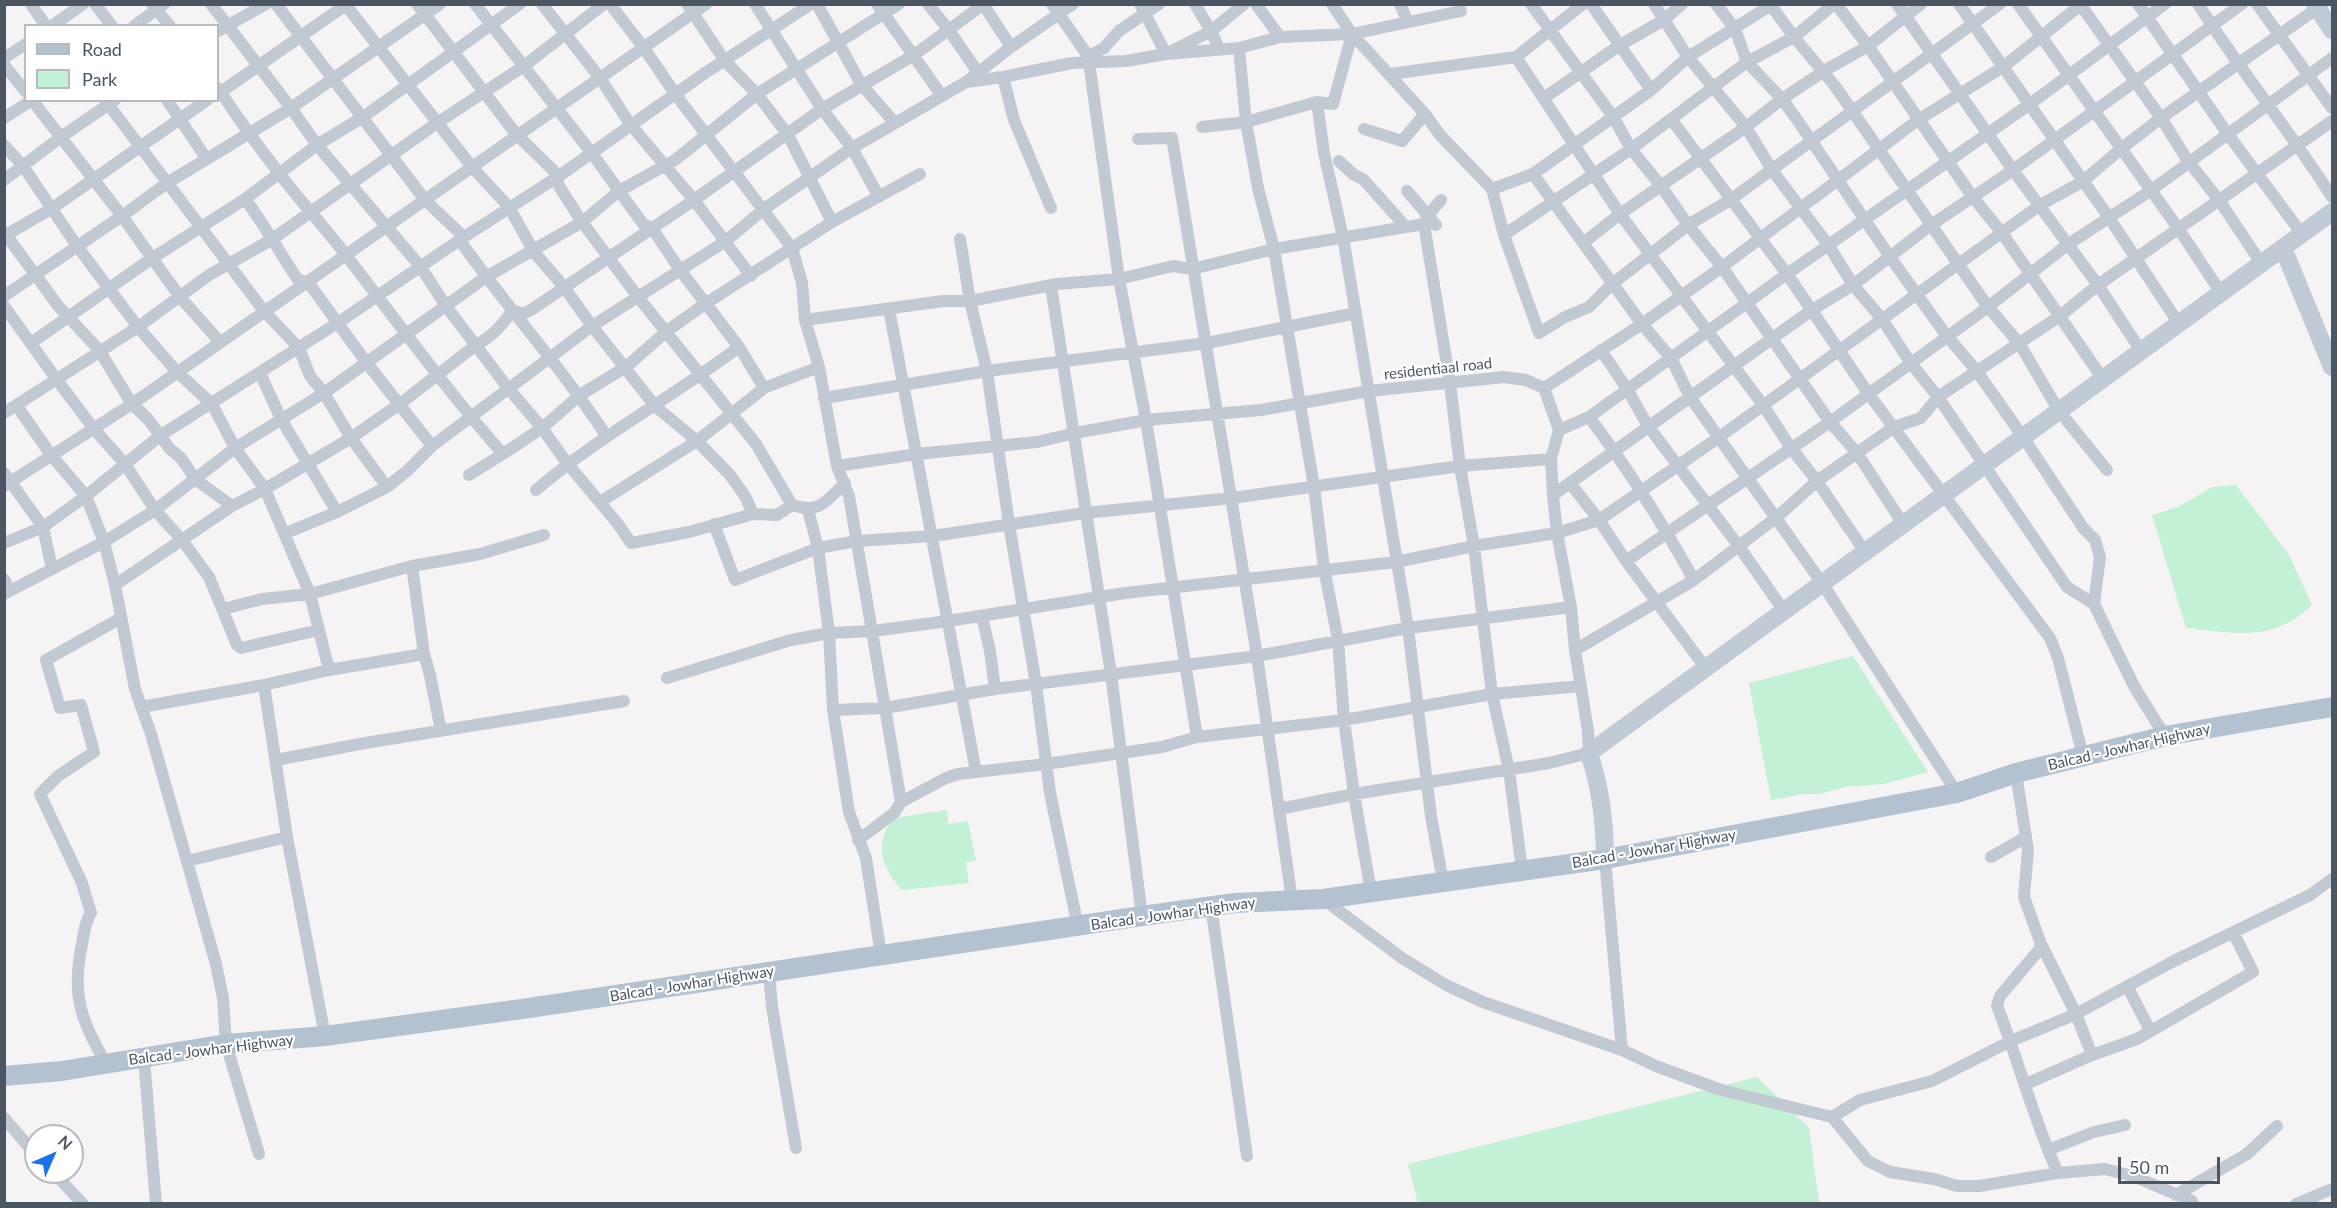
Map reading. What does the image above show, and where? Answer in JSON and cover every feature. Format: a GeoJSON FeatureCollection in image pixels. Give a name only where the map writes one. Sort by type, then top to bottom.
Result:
{"type":"FeatureCollection","features":[{"type":"Feature","properties":{"kind":"main road","name":"Balcad - Jowhar Highway"},"geometry":{"type":"LineString","coordinates":[[4,1076],[62,1071],[226,1044],[325,1036],[1078,927],[1142,915],[1211,906],[1323,899],[1605,860],[1957,793],[2016,773],[2165,736],[2332,707]]}},
{"type":"Feature","properties":{"kind":"street"},"geometry":{"type":"LineString","coordinates":[[31,4],[45,24]]}},
{"type":"Feature","properties":{"kind":"street"},"geometry":{"type":"LineString","coordinates":[[55,24],[83,4]]}},
{"type":"Feature","properties":{"kind":"street"},"geometry":{"type":"LineString","coordinates":[[95,4],[110,24]]}},
{"type":"Feature","properties":{"kind":"street"},"geometry":{"type":"LineString","coordinates":[[211,4],[222,28],[258,66],[350,186],[420,266],[446,306],[508,388],[631,543],[689,532],[753,514],[777,514],[792,505]]}},
{"type":"Feature","properties":{"kind":"street"},"geometry":{"type":"LineString","coordinates":[[222,28],[266,4]]}},
{"type":"Feature","properties":{"kind":"street"},"geometry":{"type":"LineString","coordinates":[[276,4],[425,200],[464,237]]}},
{"type":"Feature","properties":{"kind":"street"},"geometry":{"type":"LineString","coordinates":[[417,4],[516,134],[559,176]]}},
{"type":"Feature","properties":{"kind":"street"},"geometry":{"type":"LineString","coordinates":[[4,296],[167,183],[291,108],[440,4]]}},
{"type":"Feature","properties":{"kind":"street"},"geometry":{"type":"LineString","coordinates":[[475,4],[591,152],[643,224],[652,228],[680,270],[739,347],[764,387]]}},
{"type":"Feature","properties":{"kind":"street"},"geometry":{"type":"LineString","coordinates":[[31,343],[151,260],[245,199],[317,145],[363,117],[520,4]]}},
{"type":"Feature","properties":{"kind":"street"},"geometry":{"type":"LineString","coordinates":[[542,4],[600,78],[630,124],[694,200],[751,276]]}},
{"type":"Feature","properties":{"kind":"street"},"geometry":{"type":"LineString","coordinates":[[4,413],[138,327],[209,275],[271,240],[436,123],[524,66],[604,4]]}},
{"type":"Feature","properties":{"kind":"street"},"geometry":{"type":"LineString","coordinates":[[610,4],[792,248],[802,283],[806,320],[819,367],[837,466],[849,496],[902,802]]}},
{"type":"Feature","properties":{"kind":"street"},"geometry":{"type":"LineString","coordinates":[[52,569],[43,527],[6,480],[51,455],[132,404],[516,134],[644,48],[690,9],[706,4]]}},
{"type":"Feature","properties":{"kind":"street"},"geometry":{"type":"LineString","coordinates":[[755,4],[822,109],[852,148],[879,197]]}},
{"type":"Feature","properties":{"kind":"street"},"geometry":{"type":"LineString","coordinates":[[4,543],[43,527],[86,496],[161,435],[339,322],[420,266],[559,176],[630,124],[772,28],[811,4]]}},
{"type":"Feature","properties":{"kind":"street"},"geometry":{"type":"LineString","coordinates":[[817,4],[861,84],[894,122]]}},
{"type":"Feature","properties":{"kind":"street"},"geometry":{"type":"LineString","coordinates":[[4,579],[8,592],[104,542],[155,510],[236,448],[324,393],[407,336],[486,277],[534,252],[582,222],[619,191],[665,167],[757,94],[838,44],[880,9],[899,4]]}},
{"type":"Feature","properties":{"kind":"street"},"geometry":{"type":"LineString","coordinates":[[928,4],[977,71]]}},
{"type":"Feature","properties":{"kind":"street"},"geometry":{"type":"LineString","coordinates":[[1052,4],[1088,59],[1119,279],[1146,420],[1197,737]]}},
{"type":"Feature","properties":{"kind":"street"},"geometry":{"type":"LineString","coordinates":[[286,533],[337,512],[387,487],[432,446],[592,326],[726,242],[764,209],[852,148],[966,82],[977,71],[1073,4]]}},
{"type":"Feature","properties":{"kind":"street"},"geometry":{"type":"LineString","coordinates":[[1088,59],[1104,48],[1143,9],[1159,4]]}},
{"type":"Feature","properties":{"kind":"street"},"geometry":{"type":"LineString","coordinates":[[1195,4],[1219,49]]}},
{"type":"Feature","properties":{"kind":"street"},"geometry":{"type":"LineString","coordinates":[[1166,54],[1211,31],[1244,4]]}},
{"type":"Feature","properties":{"kind":"street"},"geometry":{"type":"LineString","coordinates":[[1256,4],[1280,38]]}},
{"type":"Feature","properties":{"kind":"street"},"geometry":{"type":"LineString","coordinates":[[1332,4],[1352,34],[1425,114],[1440,135],[1492,189],[1504,235],[1539,333],[1565,317],[1589,307],[1612,284],[1688,225],[1730,200],[2000,4]]}},
{"type":"Feature","properties":{"kind":"street"},"geometry":{"type":"LineString","coordinates":[[1400,4],[1408,22]]}},
{"type":"Feature","properties":{"kind":"street"},"geometry":{"type":"LineString","coordinates":[[1531,4],[1614,118],[1631,149],[1662,186],[1688,225],[1722,267],[1830,422],[1857,453],[1903,524]]}},
{"type":"Feature","properties":{"kind":"street"},"geometry":{"type":"LineString","coordinates":[[1390,74],[1516,57],[1583,4]]}},
{"type":"Feature","properties":{"kind":"street"},"geometry":{"type":"LineString","coordinates":[[1591,4],[1651,90]]}},
{"type":"Feature","properties":{"kind":"street"},"geometry":{"type":"LineString","coordinates":[[1654,4],[1688,57],[1746,127],[1772,170],[1829,246],[1853,285],[1882,320],[1910,362],[1938,397],[2067,587],[2094,604],[2135,688],[2165,736]]}},
{"type":"Feature","properties":{"kind":"street"},"geometry":{"type":"LineString","coordinates":[[1544,98],[1620,45],[1664,20],[1682,4]]}},
{"type":"Feature","properties":{"kind":"street"},"geometry":{"type":"LineString","coordinates":[[1716,4],[1735,29],[1747,62],[1782,99],[1812,140],[1890,257],[1946,335],[1976,370],[2084,529],[2095,540],[2100,557],[2094,604]]}},
{"type":"Feature","properties":{"kind":"street"},"geometry":{"type":"LineString","coordinates":[[1504,235],[1631,149],[1747,62],[1794,37],[1835,4],[1868,46],[1891,82],[2001,233],[2103,379]]}},
{"type":"Feature","properties":{"kind":"street"},"geometry":{"type":"LineString","coordinates":[[1897,4],[2097,285],[2141,351]]}},
{"type":"Feature","properties":{"kind":"street"},"geometry":{"type":"LineString","coordinates":[[1583,243],[1620,214],[1746,127],[1782,99],[1824,71],[1868,46],[1921,4]]}},
{"type":"Feature","properties":{"kind":"street"},"geometry":{"type":"LineString","coordinates":[[1959,4],[2110,219],[2179,324]]}},
{"type":"Feature","properties":{"kind":"street"},"geometry":{"type":"LineString","coordinates":[[2018,4],[2122,148],[2221,293]]}},
{"type":"Feature","properties":{"kind":"street"},"geometry":{"type":"LineString","coordinates":[[2138,4],[2172,55],[2302,234]]}},
{"type":"Feature","properties":{"kind":"street"},"geometry":{"type":"LineString","coordinates":[[1559,430],[1589,417],[1787,274],[2030,104],[2165,4]]}},
{"type":"Feature","properties":{"kind":"street"},"geometry":{"type":"LineString","coordinates":[[2198,4],[2267,104],[2299,144],[2332,197]]}},
{"type":"Feature","properties":{"kind":"street"},"geometry":{"type":"LineString","coordinates":[[1553,495],[1812,310],[1853,285],[1931,225],[2095,112],[2242,4]]}},
{"type":"Feature","properties":{"kind":"street"},"geometry":{"type":"LineString","coordinates":[[2257,4],[2332,108]]}},
{"type":"Feature","properties":{"kind":"street"},"geometry":{"type":"LineString","coordinates":[[219,90],[302,37],[346,5],[436,123],[509,207],[534,252],[564,287],[655,406],[697,441],[730,475],[745,496],[753,514]]}},
{"type":"Feature","properties":{"kind":"street"},"geometry":{"type":"LineString","coordinates":[[513,310],[522,314],[564,287],[694,200],[822,109],[861,84],[914,55],[984,5],[1011,47]]}},
{"type":"Feature","properties":{"kind":"street"},"geometry":{"type":"LineString","coordinates":[[1492,189],[1533,174],[1614,118],[1651,90],[1688,57],[1771,5],[1794,37],[1824,71],[1988,307],[2019,344],[2059,411],[2107,470]]}},
{"type":"Feature","properties":{"kind":"street"},"geometry":{"type":"LineString","coordinates":[[1622,1050],[1605,860],[1605,820],[1598,780],[1589,753],[1571,607],[1557,533],[1551,459],[1559,430],[1544,388],[1642,324],[1722,267],[1918,120],[1962,95],[2002,67],[2081,5],[2261,263]]}},
{"type":"Feature","properties":{"kind":"street"},"geometry":{"type":"LineString","coordinates":[[136,24],[157,6],[169,24]]}},
{"type":"Feature","properties":{"kind":"street"},"geometry":{"type":"LineString","coordinates":[[667,678],[791,640],[829,633],[873,631],[1100,597],[1324,568],[1395,562],[1474,546],[1557,533],[1599,520],[1718,438],[2040,205],[2082,182],[2162,118],[2201,93],[2318,6],[2332,30]]}},
{"type":"Feature","properties":{"kind":"street"},"geometry":{"type":"LineString","coordinates":[[690,9],[725,61],[757,94],[788,135],[832,222]]}},
{"type":"Feature","properties":{"kind":"street"},"geometry":{"type":"LineString","coordinates":[[880,9],[942,96]]}},
{"type":"Feature","properties":{"kind":"street"},"geometry":{"type":"LineString","coordinates":[[1143,9],[1166,54]]}},
{"type":"Feature","properties":{"kind":"street"},"geometry":{"type":"LineString","coordinates":[[966,82],[1003,77],[1088,59],[1126,61],[1166,54],[1239,48],[1280,38],[1352,34],[1461,11]]}},
{"type":"Feature","properties":{"kind":"street"},"geometry":{"type":"LineString","coordinates":[[1202,127],[1246,122],[1317,102],[1333,104],[1352,34]]}},
{"type":"Feature","properties":{"kind":"street"},"geometry":{"type":"LineString","coordinates":[[4,58],[24,45]]}},
{"type":"Feature","properties":{"kind":"street"},"geometry":{"type":"LineString","coordinates":[[1239,48],[1246,122],[1258,188],[1274,249],[1314,487],[1324,568],[1338,640],[1344,720],[1371,892]]}},
{"type":"Feature","properties":{"kind":"street"},"geometry":{"type":"LineString","coordinates":[[1516,57],[1576,144],[1620,214],[1763,405],[1865,552]]}},
{"type":"Feature","properties":{"kind":"street"},"geometry":{"type":"LineString","coordinates":[[1626,561],[1830,422],[1946,335],[1988,307],[2067,245],[2150,191],[2188,161],[2332,58]]}},
{"type":"Feature","properties":{"kind":"street"},"geometry":{"type":"LineString","coordinates":[[4,65],[24,90]]}},
{"type":"Feature","properties":{"kind":"street"},"geometry":{"type":"LineString","coordinates":[[1003,77],[1014,120],[1052,208]]}},
{"type":"Feature","properties":{"kind":"street"},"geometry":{"type":"LineString","coordinates":[[219,92],[279,174],[346,255],[470,417],[503,454]]}},
{"type":"Feature","properties":{"kind":"street"},"geometry":{"type":"LineString","coordinates":[[4,118],[30,102]]}},
{"type":"Feature","properties":{"kind":"street"},"geometry":{"type":"LineString","coordinates":[[33,102],[122,216],[151,260],[220,342]]}},
{"type":"Feature","properties":{"kind":"street"},"geometry":{"type":"LineString","coordinates":[[4,180],[110,102],[139,147],[203,227],[264,311],[299,348],[310,376],[324,393],[351,438],[387,487]]}},
{"type":"Feature","properties":{"kind":"street"},"geometry":{"type":"LineString","coordinates":[[168,102],[206,158]]}},
{"type":"Feature","properties":{"kind":"street"},"geometry":{"type":"LineString","coordinates":[[204,102],[51,209],[5,234],[69,317],[99,350],[132,404],[161,435],[170,449],[181,458],[195,479],[232,506]]}},
{"type":"Feature","properties":{"kind":"street"},"geometry":{"type":"LineString","coordinates":[[1317,102],[1324,153],[1343,237],[1395,562],[1408,628],[1427,784],[1443,882]]}},
{"type":"Feature","properties":{"kind":"street"},"geometry":{"type":"LineString","coordinates":[[1364,129],[1402,141],[1425,114]]}},
{"type":"Feature","properties":{"kind":"street"},"geometry":{"type":"LineString","coordinates":[[1671,119],[1787,274],[1841,350],[1868,393],[2050,638],[2058,658],[2083,756]]}},
{"type":"Feature","properties":{"kind":"street"},"geometry":{"type":"LineString","coordinates":[[1575,650],[1694,580],[1777,518],[1817,481],[1894,427],[1921,418],[1938,397],[2060,316],[2097,285],[2332,121]]}},
{"type":"Feature","properties":{"kind":"street"},"geometry":{"type":"LineString","coordinates":[[1138,139],[1172,138],[1257,656],[1292,900]]}},
{"type":"Feature","properties":{"kind":"street"},"geometry":{"type":"LineString","coordinates":[[4,145],[23,166],[77,246],[138,327],[177,372],[212,404],[236,448],[266,489],[310,594],[329,670]]}},
{"type":"Feature","properties":{"kind":"street"},"geometry":{"type":"LineString","coordinates":[[1339,161],[1354,175],[1364,179],[1405,226]]}},
{"type":"Feature","properties":{"kind":"street"},"geometry":{"type":"LineString","coordinates":[[469,475],[542,428],[580,395],[626,367],[667,331],[705,304],[832,222],[920,174]]}},
{"type":"Feature","properties":{"kind":"street"},"geometry":{"type":"LineString","coordinates":[[1533,174],[1612,284],[1671,358],[1690,397],[1822,583],[1957,793]]}},
{"type":"Feature","properties":{"kind":"street"},"geometry":{"type":"LineString","coordinates":[[559,176],[557,183],[582,222],[638,297],[756,444],[792,505],[808,510],[819,508],[845,483]]}},
{"type":"Feature","properties":{"kind":"street"},"geometry":{"type":"LineString","coordinates":[[1407,190],[1429,221],[1492,694],[1509,770],[1522,870]]}},
{"type":"Feature","properties":{"kind":"street"},"geometry":{"type":"LineString","coordinates":[[245,199],[261,220],[271,240],[298,280],[308,282],[366,362],[401,403],[432,446]]}},
{"type":"Feature","properties":{"kind":"street"},"geometry":{"type":"LineString","coordinates":[[806,320],[942,301],[970,301],[1057,284],[1119,279],[1173,266],[1192,269],[1274,249],[1429,221],[1441,200]]}},
{"type":"Feature","properties":{"kind":"street"},"geometry":{"type":"LineString","coordinates":[[1279,809],[1354,794],[1427,784],[1576,758],[1589,753],[2332,212]]}},
{"type":"Feature","properties":{"kind":"street"},"geometry":{"type":"LineString","coordinates":[[464,237],[461,242],[486,277],[580,395],[607,437]]}},
{"type":"Feature","properties":{"kind":"street"},"geometry":{"type":"LineString","coordinates":[[960,239],[970,301],[987,371],[1009,524],[1036,684],[1050,793],[1078,927]]}},
{"type":"Feature","properties":{"kind":"street"},"geometry":{"type":"LineString","coordinates":[[2283,248],[2332,367]]}},
{"type":"Feature","properties":{"kind":"street"},"geometry":{"type":"LineString","coordinates":[[1051,286],[1076,433],[1085,513],[1112,674],[1142,915]]}},
{"type":"Feature","properties":{"kind":"street"},"geometry":{"type":"LineString","coordinates":[[4,306],[57,380],[94,429],[125,464],[155,510],[182,540],[208,577],[237,645],[241,648],[319,630]]}},
{"type":"Feature","properties":{"kind":"street"},"geometry":{"type":"LineString","coordinates":[[889,309],[976,772]]}},
{"type":"Feature","properties":{"kind":"street"},"geometry":{"type":"LineString","coordinates":[[115,585],[232,506],[266,489],[351,438],[497,331],[513,310]]}},
{"type":"Feature","properties":{"kind":"street"},"geometry":{"type":"LineString","coordinates":[[824,398],[987,371],[1207,343],[1356,313]]}},
{"type":"Feature","properties":{"kind":"street"},"geometry":{"type":"LineString","coordinates":[[536,490],[567,463],[701,376],[739,347]]}},
{"type":"Feature","properties":{"kind":"street"},"geometry":{"type":"LineString","coordinates":[[1601,350],[1648,426],[1709,505],[1784,611]]}},
{"type":"Feature","properties":{"kind":"street"},"geometry":{"type":"LineString","coordinates":[[600,502],[697,441],[764,387],[819,367]]}},
{"type":"Feature","properties":{"kind":"street"},"geometry":{"type":"LineString","coordinates":[[260,373],[307,465],[337,512]]}},
{"type":"Feature","properties":{"kind":"street","name":"residentiaal road"},"geometry":{"type":"LineString","coordinates":[[837,466],[917,454],[1037,442],[1146,420],[1218,415],[1300,404],[1369,391],[1504,376],[1526,380],[1544,388]]}},
{"type":"Feature","properties":{"kind":"street"},"geometry":{"type":"LineString","coordinates":[[17,406],[51,455],[86,496],[104,542],[115,585],[135,689],[216,964],[223,998],[226,1044],[259,1154]]}},
{"type":"Feature","properties":{"kind":"street"},"geometry":{"type":"LineString","coordinates":[[1589,417],[1615,450],[1667,532],[1694,580]]}},
{"type":"Feature","properties":{"kind":"street"},"geometry":{"type":"LineString","coordinates":[[714,525],[735,580],[818,548],[857,541],[933,536],[1085,513],[1232,498],[1460,466],[1551,459]]}},
{"type":"Feature","properties":{"kind":"street"},"geometry":{"type":"LineString","coordinates":[[1570,483],[1705,667]]}},
{"type":"Feature","properties":{"kind":"street"},"geometry":{"type":"LineString","coordinates":[[808,510],[818,548],[829,633],[833,710],[849,812],[858,840],[867,858],[881,955]]}},
{"type":"Feature","properties":{"kind":"street"},"geometry":{"type":"LineString","coordinates":[[223,609],[262,599],[310,594],[412,566],[480,554],[544,535]]}},
{"type":"Feature","properties":{"kind":"street"},"geometry":{"type":"LineString","coordinates":[[412,566],[424,654],[441,731]]}},
{"type":"Feature","properties":{"kind":"street"},"geometry":{"type":"LineString","coordinates":[[833,710],[885,708],[995,689],[1257,656],[1408,628],[1571,607]]}},
{"type":"Feature","properties":{"kind":"street"},"geometry":{"type":"LineString","coordinates":[[982,616],[995,689]]}},
{"type":"Feature","properties":{"kind":"street"},"geometry":{"type":"LineString","coordinates":[[106,1064],[86,1027],[77,986],[78,960],[90,913],[82,883],[40,794],[58,776],[94,752],[81,705],[60,708],[46,660],[121,618]]}},
{"type":"Feature","properties":{"kind":"street"},"geometry":{"type":"LineString","coordinates":[[141,707],[424,654]]}},
{"type":"Feature","properties":{"kind":"street"},"geometry":{"type":"LineString","coordinates":[[264,685],[287,837],[325,1036]]}},
{"type":"Feature","properties":{"kind":"street"},"geometry":{"type":"LineString","coordinates":[[858,840],[894,813],[902,802],[958,774],[1162,747],[1197,737],[1344,720],[1492,694],[1581,686]]}},
{"type":"Feature","properties":{"kind":"street"},"geometry":{"type":"LineString","coordinates":[[276,760],[624,701]]}},
{"type":"Feature","properties":{"kind":"street"},"geometry":{"type":"LineString","coordinates":[[2016,773],[2028,850],[2024,897],[2041,944],[2076,1014],[2092,1055]]}},
{"type":"Feature","properties":{"kind":"street"},"geometry":{"type":"LineString","coordinates":[[187,861],[287,837]]}},
{"type":"Feature","properties":{"kind":"street"},"geometry":{"type":"LineString","coordinates":[[1991,857],[2026,837]]}},
{"type":"Feature","properties":{"kind":"street"},"geometry":{"type":"LineString","coordinates":[[1832,1116],[1860,1100],[1932,1081],[2012,1041],[2076,1014],[2233,932],[2310,895],[2332,879]]}},
{"type":"Feature","properties":{"kind":"street"},"geometry":{"type":"LineString","coordinates":[[1323,899],[1402,958],[1446,985],[1483,1002],[1622,1050],[1656,1066],[1721,1090],[1832,1116],[1868,1161],[1890,1172],[1934,1179],[1957,1186],[1979,1186],[2058,1173],[2105,1169],[2133,1176],[2193,1203]]}},
{"type":"Feature","properties":{"kind":"street"},"geometry":{"type":"LineString","coordinates":[[1211,906],[1246,1156]]}},
{"type":"Feature","properties":{"kind":"street"},"geometry":{"type":"LineString","coordinates":[[2026,1084],[2092,1055],[2137,1039],[2253,972],[2233,932]]}},
{"type":"Feature","properties":{"kind":"street"},"geometry":{"type":"LineString","coordinates":[[2041,944],[2039,950],[1997,1001],[1997,1006],[2012,1041],[2048,1150],[2058,1173]]}},
{"type":"Feature","properties":{"kind":"street"},"geometry":{"type":"LineString","coordinates":[[769,972],[772,1007],[796,1149]]}},
{"type":"Feature","properties":{"kind":"street"},"geometry":{"type":"LineString","coordinates":[[2127,986],[2150,1030]]}},
{"type":"Feature","properties":{"kind":"street"},"geometry":{"type":"LineString","coordinates":[[144,1058],[156,1203]]}},
{"type":"Feature","properties":{"kind":"street"},"geometry":{"type":"LineString","coordinates":[[4,1118],[24,1141]]}},
{"type":"Feature","properties":{"kind":"street"},"geometry":{"type":"LineString","coordinates":[[2048,1150],[2094,1132],[2125,1125]]}},
{"type":"Feature","properties":{"kind":"street"},"geometry":{"type":"LineString","coordinates":[[2176,1195],[2247,1154],[2277,1126]]}},
{"type":"Feature","properties":{"kind":"street"},"geometry":{"type":"LineString","coordinates":[[65,1184],[83,1203]]}},
{"type":"Feature","properties":{"kind":"street"},"geometry":{"type":"LineString","coordinates":[[2296,1203],[2329,1193]]}},
{"type":"Feature","properties":{"kind":"green space"},"geometry":{"type":"Polygon","coordinates":[[[2236,485],[2289,555],[2312,605],[2283,625],[2253,633],[2186,628],[2152,515],[2180,506],[2212,487],[2236,485]]]}},
{"type":"Feature","properties":{"kind":"green space"},"geometry":{"type":"Polygon","coordinates":[[[1853,656],[1928,772],[1884,784],[1844,787],[1820,794],[1803,794],[1771,800],[1749,683],[1853,656]]]}},
{"type":"Feature","properties":{"kind":"green space"},"geometry":{"type":"Polygon","coordinates":[[[947,810],[948,824],[968,821],[976,861],[966,862],[969,883],[902,890],[889,873],[882,856],[883,837],[887,828],[893,818],[947,810]]]}},
{"type":"Feature","properties":{"kind":"green space"},"geometry":{"type":"Polygon","coordinates":[[[1757,1077],[1809,1128],[1819,1203],[1418,1203],[1408,1164],[1757,1077]]]}}]}
